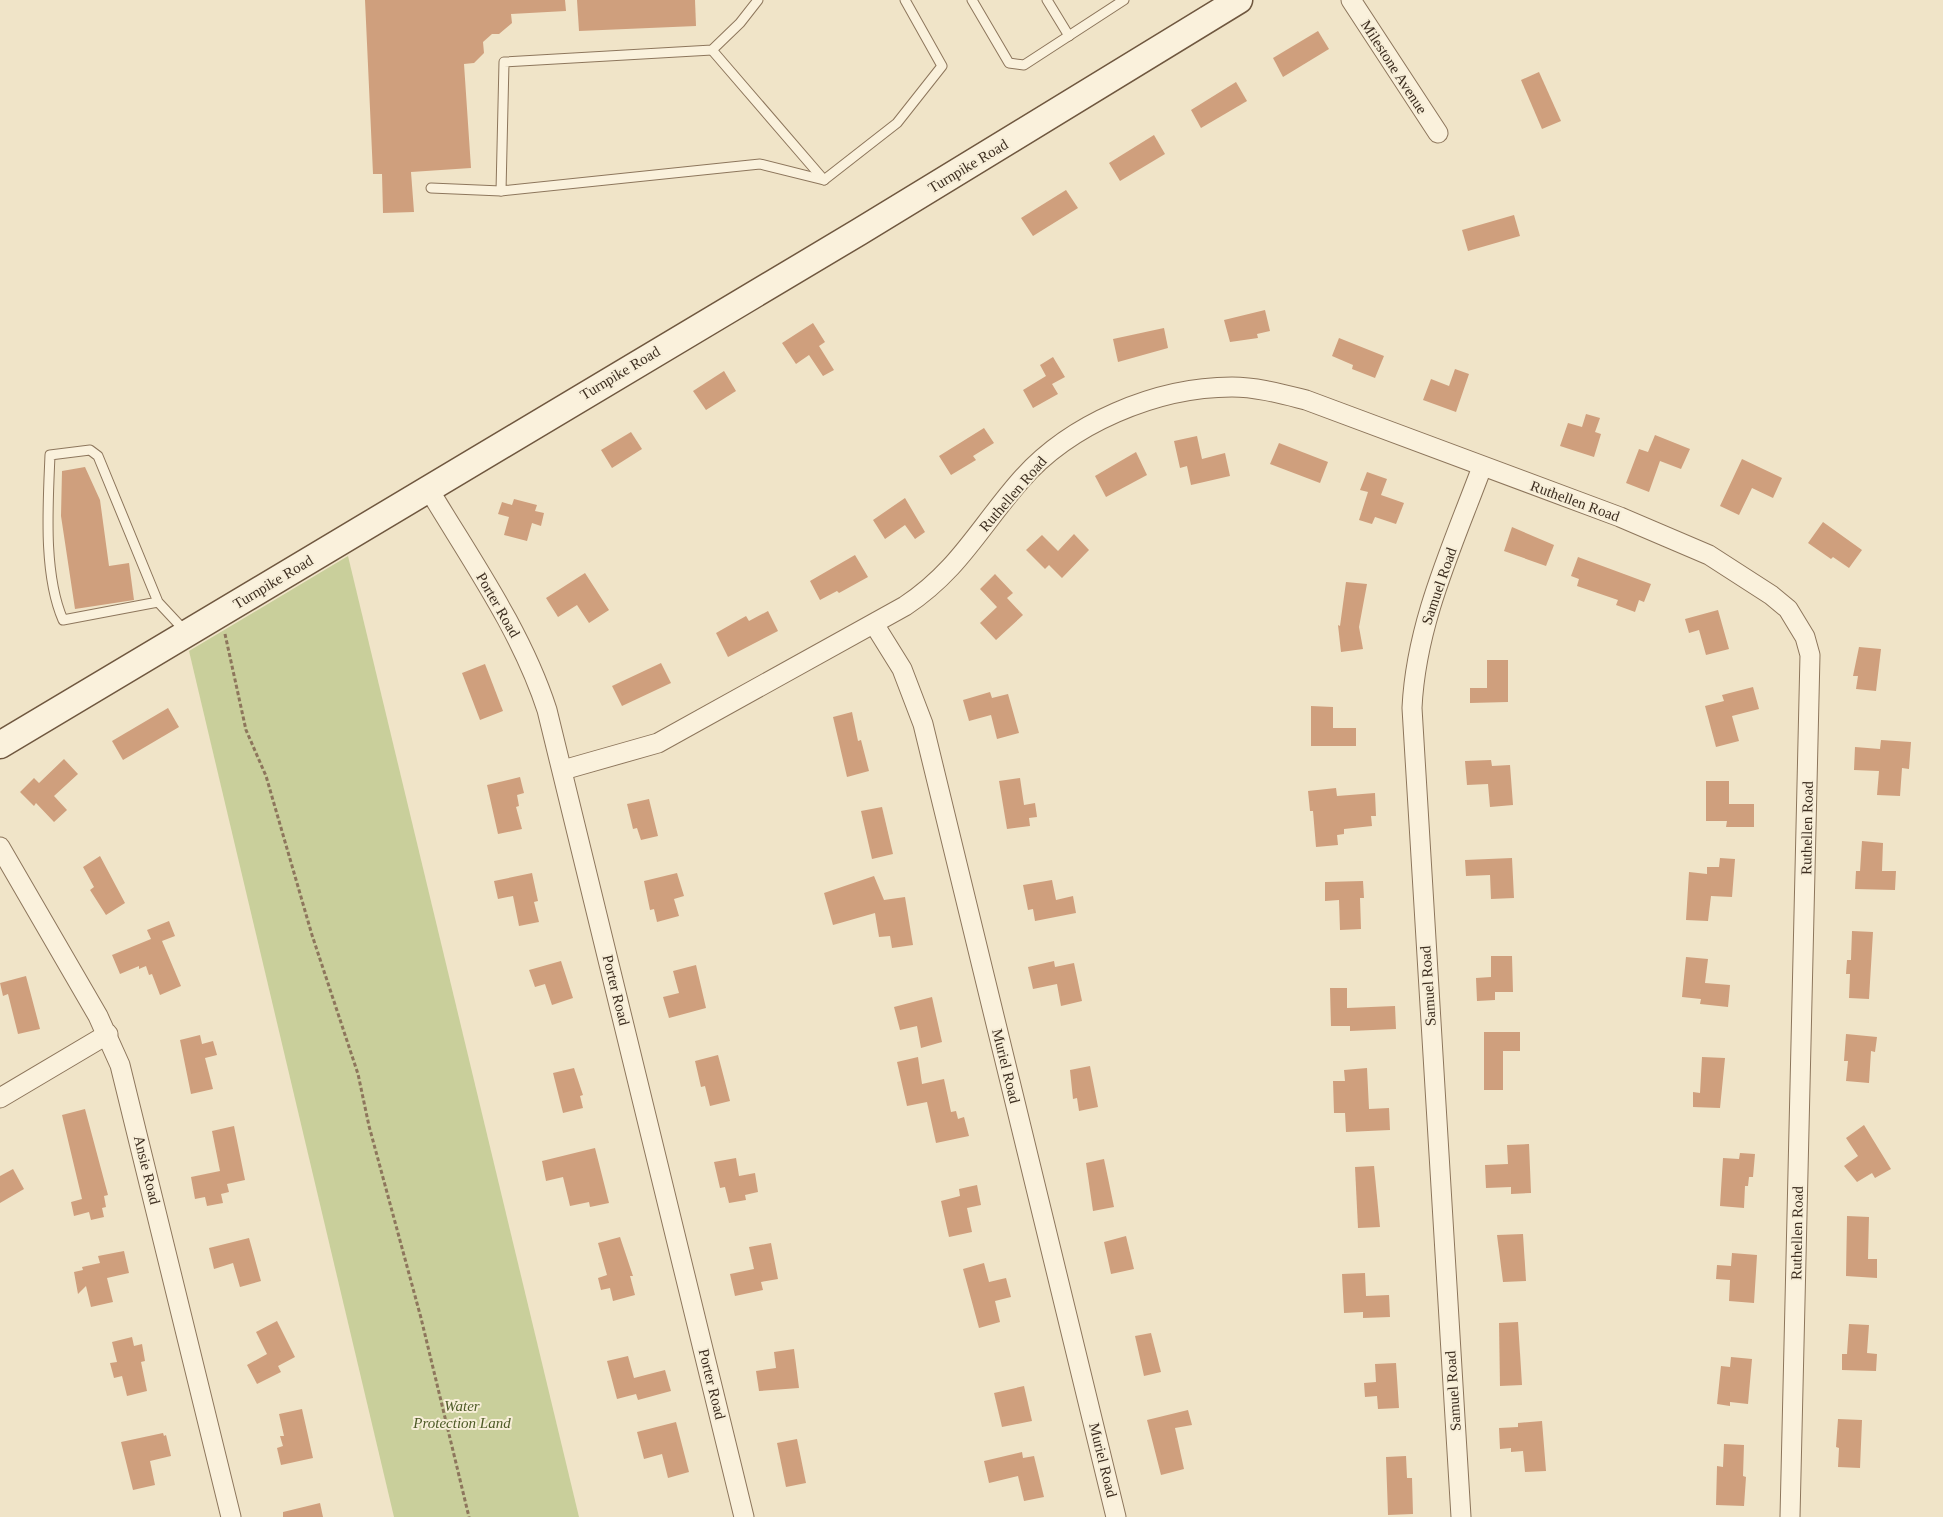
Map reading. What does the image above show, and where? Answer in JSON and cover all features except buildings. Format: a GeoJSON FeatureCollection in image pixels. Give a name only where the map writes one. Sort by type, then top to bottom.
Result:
{"type":"FeatureCollection","features":[{"type":"Feature","properties":{"kind":"main road","name":"Turnpike Road"},"geometry":{"type":"LineString","coordinates":[[0,745],[859,232],[1239,0]]}},
{"type":"Feature","properties":{"kind":"street","name":"Milestone Avenue"},"geometry":{"type":"LineString","coordinates":[[1351,0],[1438,133]]}},
{"type":"Feature","properties":{"kind":"street","name":"Ruthellen Road"},"geometry":{"type":"LineString","coordinates":[[563,770],[658,743],[874,624],[926,592],[942,578],[1022,479],[1063,441],[1121,411],[1170,396],[1209,388],[1233,386],[1306,400],[1620,517],[1709,555],[1771,595],[1788,609],[1805,637],[1810,655],[1790,1517]]}},
{"type":"Feature","properties":{"kind":"street","name":"Samuel Road"},"geometry":{"type":"LineString","coordinates":[[1461,1517],[1412,708],[1414,670],[1424,627],[1482,467]]}},
{"type":"Feature","properties":{"kind":"street","name":"Porter Road"},"geometry":{"type":"LineString","coordinates":[[428,488],[497,601],[536,676],[563,770],[744,1517]]}},
{"type":"Feature","properties":{"kind":"street","name":"Muriel Road"},"geometry":{"type":"LineString","coordinates":[[874,624],[902,668],[923,724],[1116,1517]]}},
{"type":"Feature","properties":{"kind":"street","name":"Ansie Road"},"geometry":{"type":"LineString","coordinates":[[0,847],[108,1034],[126,1084],[231,1517]]}},
{"type":"Feature","properties":{"kind":"street"},"geometry":{"type":"LineString","coordinates":[[0,1098],[108,1034]]}},
{"type":"Feature","properties":{"kind":"lane"},"geometry":{"type":"LineString","coordinates":[[501,190],[504,62],[712,50],[740,23],[758,0]]}},
{"type":"Feature","properties":{"kind":"lane"},"geometry":{"type":"LineString","coordinates":[[824,180],[897,123],[942,66],[905,0]]}},
{"type":"Feature","properties":{"kind":"lane"},"geometry":{"type":"LineString","coordinates":[[972,0],[1009,63],[1024,65],[1124,0]]}},
{"type":"Feature","properties":{"kind":"lane"},"geometry":{"type":"LineString","coordinates":[[1046,0],[1069,36]]}},
{"type":"Feature","properties":{"kind":"lane"},"geometry":{"type":"LineString","coordinates":[[712,50],[824,180]]}},
{"type":"Feature","properties":{"kind":"lane"},"geometry":{"type":"LineString","coordinates":[[431,188],[501,190],[760,164],[824,180]]}},
{"type":"Feature","properties":{"kind":"lane"},"geometry":{"type":"LineString","coordinates":[[158,602],[63,620],[57,606],[46,522],[50,455],[90,450],[98,456],[158,602],[188,634]]}},
{"type":"Feature","properties":{"kind":"path"},"geometry":{"type":"LineString","coordinates":[[220,614],[246,730],[266,776],[312,935],[358,1074],[369,1126],[423,1327],[469,1517]]}},
{"type":"Feature","properties":{"kind":"green space","name":"Water Protection Land"},"geometry":{"type":"Polygon","coordinates":[[[348,556],[579,1517],[394,1517],[189,651],[348,556]]]}}]}
